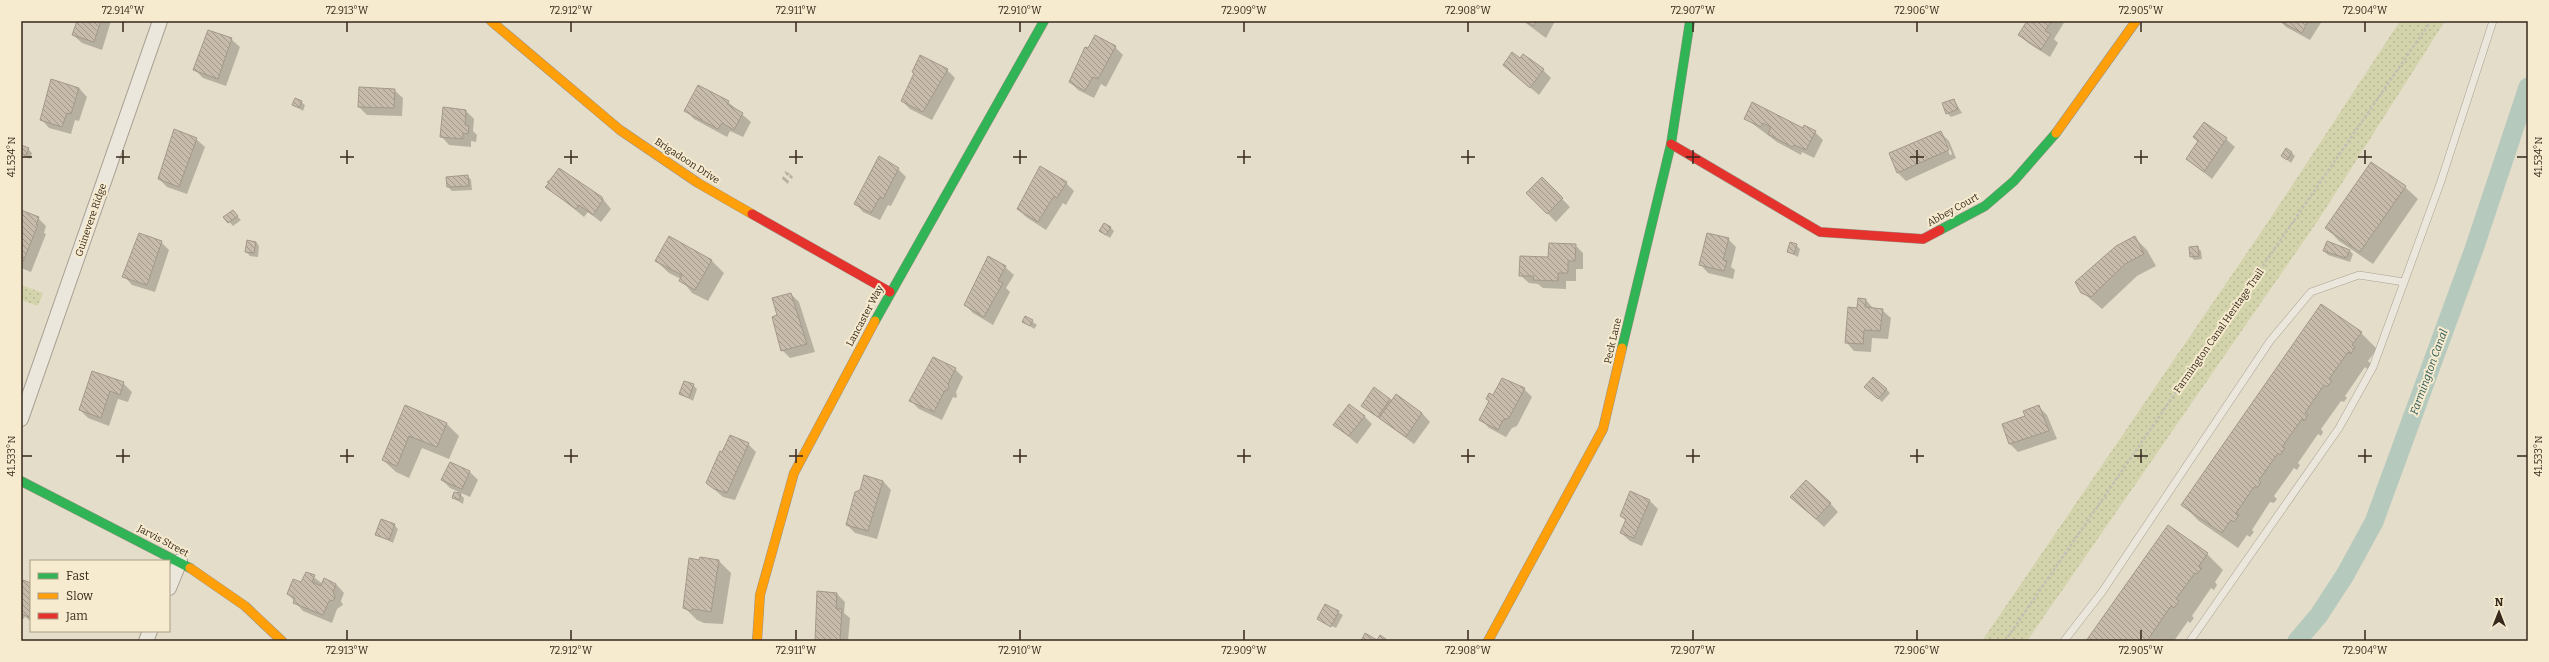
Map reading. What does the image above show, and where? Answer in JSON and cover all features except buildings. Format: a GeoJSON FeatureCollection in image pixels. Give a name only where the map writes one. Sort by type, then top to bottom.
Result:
{"type":"FeatureCollection","features":[{"type":"Feature","properties":{"kind":"street","name":"Guinevere Ridge"},"geometry":{"type":"LineString","coordinates":[[21,419],[160,21]]}},
{"type":"Feature","properties":{"kind":"street","name":"Brigadoon Drive"},"geometry":{"type":"LineString","coordinates":[[491,21],[620,130],[698,183],[890,292]]}},
{"type":"Feature","properties":{"kind":"street","name":"Lancaster Way"},"geometry":{"type":"LineString","coordinates":[[758,641],[760,595],[794,473],[890,292],[1044,21]]}},
{"type":"Feature","properties":{"kind":"street","name":"Peck Lane"},"geometry":{"type":"LineString","coordinates":[[1488,641],[1603,429],[1671,144],[1690,21]]}},
{"type":"Feature","properties":{"kind":"street","name":"Abbey Court"},"geometry":{"type":"LineString","coordinates":[[1671,144],[1820,232],[1923,239],[1985,206],[2014,181],[2045,148],[2136,21]]}},
{"type":"Feature","properties":{"kind":"street","name":"Jarvis Street"},"geometry":{"type":"LineString","coordinates":[[21,481],[180,561],[245,606],[282,641]]}},
{"type":"Feature","properties":{"kind":"street"},"geometry":{"type":"LineString","coordinates":[[170,586],[180,561]]}},
{"type":"Feature","properties":{"kind":"lane"},"geometry":{"type":"LineString","coordinates":[[2190,641],[2339,428],[2373,368],[2440,184],[2493,21]]}},
{"type":"Feature","properties":{"kind":"lane"},"geometry":{"type":"LineString","coordinates":[[2064,641],[2102,592],[2270,341],[2311,292],[2359,275],[2404,282]]}},
{"type":"Feature","properties":{"kind":"path","name":"Farmington Canal Heritage Trail"},"geometry":{"type":"LineString","coordinates":[[2005,641],[2431,21]]}},
{"type":"Feature","properties":{"kind":"green space"},"geometry":{"type":"Polygon","coordinates":[[[2400,21],[2445,21],[2319,219],[2027,641],[1982,641],[2270,219],[2400,21]]]}},
{"type":"Feature","properties":{"kind":"green space"},"geometry":{"type":"Polygon","coordinates":[[[21,285],[43,293],[38,306],[21,300],[21,285]]]}},
{"type":"Feature","properties":{"kind":"waterway","name":"Farmington Canal"},"geometry":{"type":"LineString","coordinates":[[2297,641],[2319,615],[2345,575],[2374,522],[2474,249],[2528,87]]}},
{"type":"Feature","properties":{"kind":"traffic: fast"},"geometry":{"type":"LineString","coordinates":[[875,321],[1044,21]]}},
{"type":"Feature","properties":{"kind":"traffic: fast"},"geometry":{"type":"LineString","coordinates":[[1622,348],[1671,144],[1690,21]]}},
{"type":"Feature","properties":{"kind":"traffic: fast"},"geometry":{"type":"LineString","coordinates":[[1940,230],[1985,206],[2014,181],[2056,133]]}},
{"type":"Feature","properties":{"kind":"traffic: fast"},"geometry":{"type":"LineString","coordinates":[[21,481],[190,568]]}},
{"type":"Feature","properties":{"kind":"traffic: slow"},"geometry":{"type":"LineString","coordinates":[[491,21],[620,130],[698,183],[752,214]]}},
{"type":"Feature","properties":{"kind":"traffic: slow"},"geometry":{"type":"LineString","coordinates":[[2056,133],[2136,21]]}},
{"type":"Feature","properties":{"kind":"traffic: slow"},"geometry":{"type":"LineString","coordinates":[[757,641],[760,595],[794,473],[875,321]]}},
{"type":"Feature","properties":{"kind":"traffic: slow"},"geometry":{"type":"LineString","coordinates":[[1488,641],[1603,429],[1622,348]]}},
{"type":"Feature","properties":{"kind":"traffic: slow"},"geometry":{"type":"LineString","coordinates":[[190,568],[245,606],[282,641]]}},
{"type":"Feature","properties":{"kind":"traffic: jam"},"geometry":{"type":"LineString","coordinates":[[1671,144],[1820,232],[1923,239],[1940,230]]}},
{"type":"Feature","properties":{"kind":"traffic: jam"},"geometry":{"type":"LineString","coordinates":[[752,214],[890,292]]}}]}
